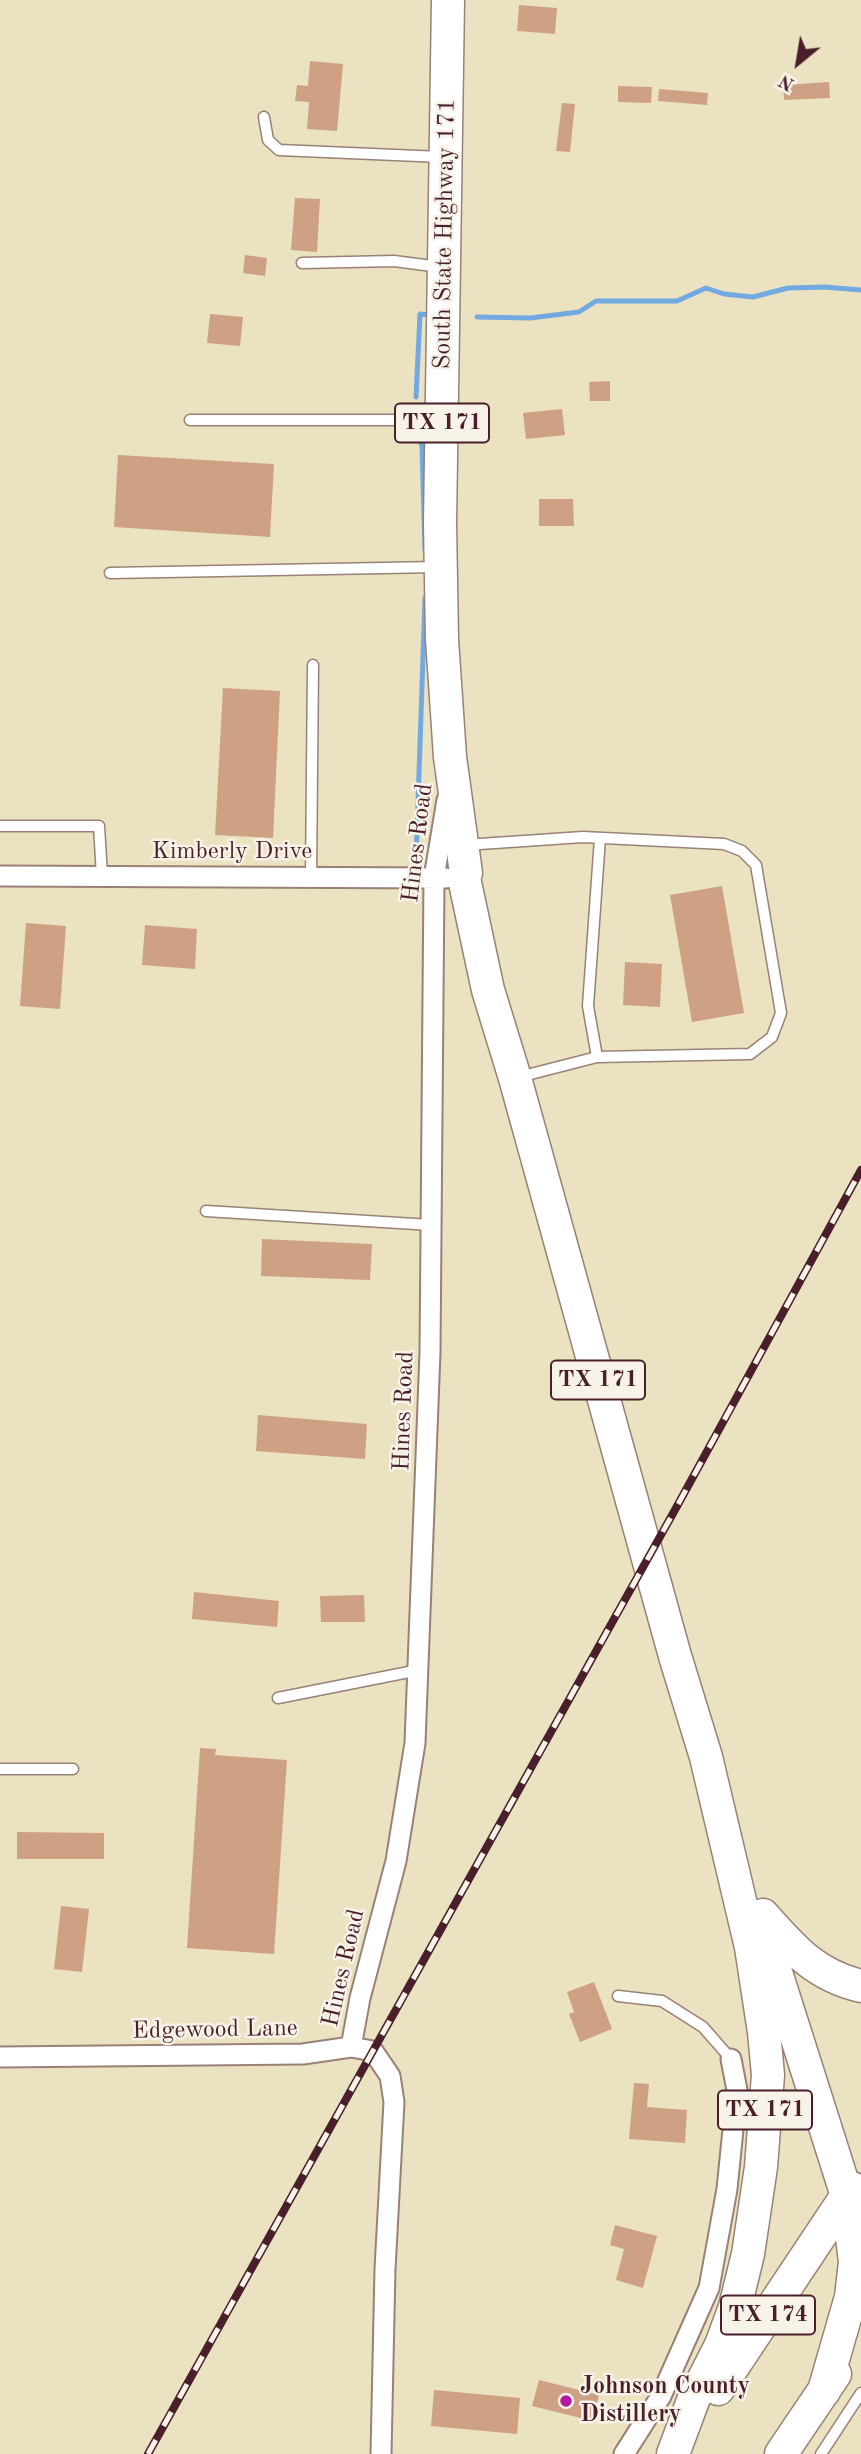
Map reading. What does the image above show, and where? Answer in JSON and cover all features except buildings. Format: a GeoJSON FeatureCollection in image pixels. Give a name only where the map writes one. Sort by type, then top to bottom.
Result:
{"type":"FeatureCollection","features":[{"type":"Feature","properties":{"kind":"main road","name":"South State Highway 171"},"geometry":{"type":"LineString","coordinates":[[448,0],[441,567],[442,639],[453,771],[451,844]]}},
{"type":"Feature","properties":{"kind":"main road","name":"TX 171"},"geometry":{"type":"LineString","coordinates":[[451,844],[466,873],[449,878],[515,1078],[671,1642],[706,1757],[757,1983],[768,2075],[761,2167],[748,2255],[735,2307],[714,2360],[694,2398],[673,2454]]}},
{"type":"Feature","properties":{"kind":"main road","name":"TX 171"},"geometry":{"type":"LineString","coordinates":[[706,1757],[730,1816],[755,1907],[854,2185],[855,2262],[851,2297],[824,2391],[781,2454]]}},
{"type":"Feature","properties":{"kind":"main road"},"geometry":{"type":"LineString","coordinates":[[755,1907],[800,1956],[817,1969],[839,1981],[861,1986]]}},
{"type":"Feature","properties":{"kind":"main road","name":"TX 174"},"geometry":{"type":"LineString","coordinates":[[673,2454],[854,2185]]}},
{"type":"Feature","properties":{"kind":"main road"},"geometry":{"type":"LineString","coordinates":[[824,2391],[861,2335]]}},
{"type":"Feature","properties":{"kind":"street","name":"Kimberly Drive"},"geometry":{"type":"LineString","coordinates":[[0,876],[449,878]]}},
{"type":"Feature","properties":{"kind":"street","name":"Hines Road"},"geometry":{"type":"LineString","coordinates":[[351,2047],[360,1998],[396,1861],[415,1743],[430,1352],[431,1225],[449,878]]}},
{"type":"Feature","properties":{"kind":"street","name":"Edgewood Lane"},"geometry":{"type":"LineString","coordinates":[[0,2057],[303,2054],[351,2047]]}},
{"type":"Feature","properties":{"kind":"street"},"geometry":{"type":"LineString","coordinates":[[351,2047],[373,2051],[390,2076],[394,2102],[385,2269],[381,2454]]}},
{"type":"Feature","properties":{"kind":"street"},"geometry":{"type":"LineString","coordinates":[[624,2454],[661,2396],[709,2288],[727,2189],[737,2090],[731,2059]]}},
{"type":"Feature","properties":{"kind":"lane"},"geometry":{"type":"LineString","coordinates":[[264,117],[268,140],[279,150],[446,157]]}},
{"type":"Feature","properties":{"kind":"lane"},"geometry":{"type":"LineString","coordinates":[[302,263],[394,261],[444,267]]}},
{"type":"Feature","properties":{"kind":"lane"},"geometry":{"type":"LineString","coordinates":[[190,420],[442,420]]}},
{"type":"Feature","properties":{"kind":"lane"},"geometry":{"type":"LineString","coordinates":[[110,573],[441,567]]}},
{"type":"Feature","properties":{"kind":"lane"},"geometry":{"type":"LineString","coordinates":[[311,877],[313,665]]}},
{"type":"Feature","properties":{"kind":"lane"},"geometry":{"type":"LineString","coordinates":[[0,826],[99,826],[102,876]]}},
{"type":"Feature","properties":{"kind":"lane"},"geometry":{"type":"LineString","coordinates":[[451,844],[600,838],[724,844],[742,852],[755,865],[781,1013],[772,1037],[750,1054],[597,1057],[515,1078]]}},
{"type":"Feature","properties":{"kind":"lane"},"geometry":{"type":"LineString","coordinates":[[597,1057],[588,1006],[600,838]]}},
{"type":"Feature","properties":{"kind":"lane"},"geometry":{"type":"LineString","coordinates":[[206,1211],[431,1225]]}},
{"type":"Feature","properties":{"kind":"lane"},"geometry":{"type":"LineString","coordinates":[[278,1698],[419,1670]]}},
{"type":"Feature","properties":{"kind":"lane"},"geometry":{"type":"LineString","coordinates":[[0,1769],[73,1769]]}},
{"type":"Feature","properties":{"kind":"lane"},"geometry":{"type":"LineString","coordinates":[[618,1996],[662,2001],[703,2027],[731,2059]]}},
{"type":"Feature","properties":{"kind":"lane"},"geometry":{"type":"LineString","coordinates":[[821,2454],[861,2393]]}},
{"type":"Feature","properties":{"kind":"waterway"},"geometry":{"type":"LineString","coordinates":[[477,317],[530,318],[579,312],[596,301],[677,301],[706,288],[724,294],[753,297],[788,288],[861,290]]}},
{"type":"Feature","properties":{"kind":"waterway"},"geometry":{"type":"LineString","coordinates":[[416,397],[420,314],[430,315]]}},
{"type":"Feature","properties":{"kind":"waterway"},"geometry":{"type":"LineString","coordinates":[[417,430],[422,446],[425,550]]}},
{"type":"Feature","properties":{"kind":"waterway"},"geometry":{"type":"LineString","coordinates":[[416,861],[425,598]]}},
{"type":"Feature","properties":{"kind":"railway"},"geometry":{"type":"LineString","coordinates":[[148,2454],[676,1508],[861,1170]]}},
{"type":"Feature","properties":{"kind":"place","name":"Johnson County Distillery"},"geometry":{"type":"Point","coordinates":[566,2401]}}]}
